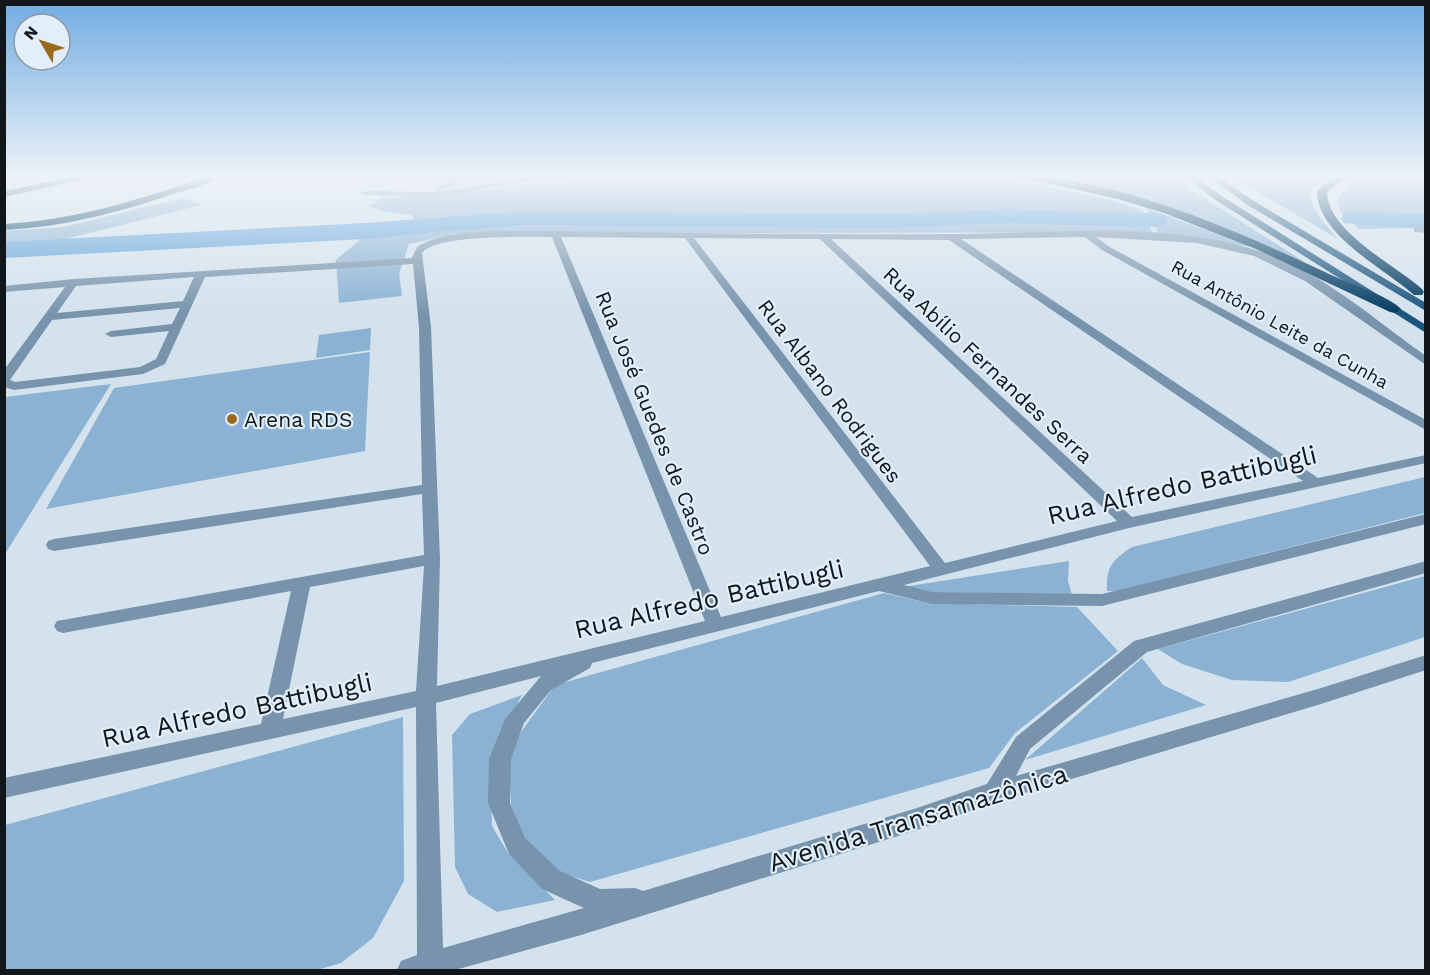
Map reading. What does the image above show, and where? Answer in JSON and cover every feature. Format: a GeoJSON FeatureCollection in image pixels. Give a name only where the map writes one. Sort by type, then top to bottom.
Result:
{"type":"FeatureCollection","features":[{"type":"Feature","properties":{"kind":"highway"},"geometry":{"type":"LineString","coordinates":[[4,227],[56,222]]}},
{"type":"Feature","properties":{"kind":"highway"},"geometry":{"type":"LineString","coordinates":[[1198,222],[1274,253],[1395,309]]}},
{"type":"Feature","properties":{"kind":"highway"},"geometry":{"type":"LineString","coordinates":[[1338,222],[1367,253],[1422,295]]}},
{"type":"Feature","properties":{"kind":"main road"},"geometry":{"type":"LineString","coordinates":[[1261,222],[1425,330]]}},
{"type":"Feature","properties":{"kind":"main road"},"geometry":{"type":"LineString","coordinates":[[1285,222],[1425,308]]}},
{"type":"Feature","properties":{"kind":"main road"},"geometry":{"type":"LineString","coordinates":[[1319,242],[1422,295]]}},
{"type":"Feature","properties":{"kind":"street"},"geometry":{"type":"LineString","coordinates":[[423,968],[426,697],[432,560],[425,327],[417,257],[420,248],[436,241],[464,237],[556,235],[951,237],[1087,234],[1179,238],[1232,246],[1258,253],[1278,262],[1335,296],[1425,362]]}},
{"type":"Feature","properties":{"kind":"street","name":"Rua Antônio Leite da Cunha"},"geometry":{"type":"LineString","coordinates":[[1087,234],[1105,248],[1425,426]]}},
{"type":"Feature","properties":{"kind":"street","name":"Rua José Guedes de Castro"},"geometry":{"type":"LineString","coordinates":[[556,235],[716,626]]}},
{"type":"Feature","properties":{"kind":"street","name":"Rua Abílio Fernandes Serra"},"geometry":{"type":"LineString","coordinates":[[821,235],[1129,523]]}},
{"type":"Feature","properties":{"kind":"street","name":"Rua Albano Rodrigues"},"geometry":{"type":"LineString","coordinates":[[688,236],[941,569]]}},
{"type":"Feature","properties":{"kind":"street"},"geometry":{"type":"LineString","coordinates":[[951,237],[1314,482]]}},
{"type":"Feature","properties":{"kind":"street"},"geometry":{"type":"LineString","coordinates":[[4,289],[163,275],[200,276],[417,257]]}},
{"type":"Feature","properties":{"kind":"street"},"geometry":{"type":"LineString","coordinates":[[74,282],[4,381],[14,386],[143,370],[161,361],[200,276]]}},
{"type":"Feature","properties":{"kind":"street"},"geometry":{"type":"LineString","coordinates":[[48,317],[188,304]]}},
{"type":"Feature","properties":{"kind":"street"},"geometry":{"type":"LineString","coordinates":[[111,334],[177,327]]}},
{"type":"Feature","properties":{"kind":"street","name":"Rua Alfredo Battibugli"},"geometry":{"type":"LineString","coordinates":[[4,788],[426,697],[1129,523],[1425,459]]}},
{"type":"Feature","properties":{"kind":"street"},"geometry":{"type":"LineString","coordinates":[[54,545],[430,488]]}},
{"type":"Feature","properties":{"kind":"street"},"geometry":{"type":"LineString","coordinates":[[881,586],[932,598],[1102,600],[1425,519]]}},
{"type":"Feature","properties":{"kind":"street"},"geometry":{"type":"LineString","coordinates":[[63,626],[432,560]]}},
{"type":"Feature","properties":{"kind":"street"},"geometry":{"type":"LineString","coordinates":[[995,792],[1023,743],[1142,646],[1425,567]]}},
{"type":"Feature","properties":{"kind":"street"},"geometry":{"type":"LineString","coordinates":[[270,730],[291,643],[302,582]]}},
{"type":"Feature","properties":{"kind":"street"},"geometry":{"type":"LineString","coordinates":[[622,648],[584,663],[544,684],[515,719],[500,759],[499,803],[517,846],[551,880],[599,902],[658,898]]}},
{"type":"Feature","properties":{"kind":"street","name":"Avenida Transamazônica"},"geometry":{"type":"LineString","coordinates":[[423,968],[916,819],[995,792],[1321,696],[1425,662]]}},
{"type":"Feature","properties":{"kind":"shaded area"},"geometry":{"type":"Polygon","coordinates":[[[82,222],[132,222],[45,244],[5,246],[5,231],[64,227],[82,222]]]}},
{"type":"Feature","properties":{"kind":"shaded area"},"geometry":{"type":"Polygon","coordinates":[[[405,222],[1148,222],[1152,232],[455,234],[409,244],[399,274],[402,296],[339,303],[336,260],[361,239],[405,222]]]}},
{"type":"Feature","properties":{"kind":"shaded area"},"geometry":{"type":"Polygon","coordinates":[[[1153,222],[1185,222],[1252,247],[1159,234],[1153,222]]]}},
{"type":"Feature","properties":{"kind":"shaded area"},"geometry":{"type":"Polygon","coordinates":[[[1199,222],[1243,222],[1311,266],[1199,222]]]}},
{"type":"Feature","properties":{"kind":"shaded area"},"geometry":{"type":"Polygon","coordinates":[[[1310,222],[1325,222],[1338,239],[1310,222]]]}},
{"type":"Feature","properties":{"kind":"shaded area"},"geometry":{"type":"Polygon","coordinates":[[[1352,222],[1425,222],[1425,228],[1359,229],[1352,222]]]}},
{"type":"Feature","properties":{"kind":"shaded area"},"geometry":{"type":"Polygon","coordinates":[[[371,328],[370,350],[316,358],[319,335],[371,328]]]}},
{"type":"Feature","properties":{"kind":"shaded area","name":"Arena RDS"},"geometry":{"type":"Polygon","coordinates":[[[370,352],[365,451],[46,509],[114,388],[370,352]]]}},
{"type":"Feature","properties":{"kind":"shaded area"},"geometry":{"type":"Polygon","coordinates":[[[111,384],[5,554],[5,397],[111,384]]]}},
{"type":"Feature","properties":{"kind":"shaded area"},"geometry":{"type":"Polygon","coordinates":[[[1425,477],[1425,513],[1116,591],[1107,591],[1109,570],[1115,560],[1132,547],[1425,477]]]}},
{"type":"Feature","properties":{"kind":"shaded area"},"geometry":{"type":"Polygon","coordinates":[[[1069,561],[1068,581],[1072,595],[930,592],[903,587],[1069,561]]]}},
{"type":"Feature","properties":{"kind":"shaded area"},"geometry":{"type":"Polygon","coordinates":[[[1425,576],[1425,637],[1288,682],[1232,680],[1182,664],[1158,649],[1425,576]]]}},
{"type":"Feature","properties":{"kind":"shaded area"},"geometry":{"type":"Polygon","coordinates":[[[884,593],[928,603],[1077,607],[1118,651],[1015,733],[989,768],[590,882],[560,873],[523,839],[511,805],[509,761],[521,732],[555,685],[884,593]]]}},
{"type":"Feature","properties":{"kind":"shaded area"},"geometry":{"type":"Polygon","coordinates":[[[1142,658],[1163,685],[1206,705],[1025,760],[1142,658]]]}},
{"type":"Feature","properties":{"kind":"shaded area"},"geometry":{"type":"Polygon","coordinates":[[[522,695],[497,744],[491,789],[492,826],[508,853],[555,900],[497,912],[468,894],[455,867],[452,735],[470,714],[522,695]]]}},
{"type":"Feature","properties":{"kind":"shaded area"},"geometry":{"type":"Polygon","coordinates":[[[403,717],[404,881],[373,938],[341,963],[317,970],[5,970],[5,825],[403,717]]]}},
{"type":"Feature","properties":{"kind":"waterway"},"geometry":{"type":"LineString","coordinates":[[4,250],[365,231],[453,222]]}},
{"type":"Feature","properties":{"kind":"place","name":"Arena RDS"},"geometry":{"type":"Point","coordinates":[232,419]}}]}
